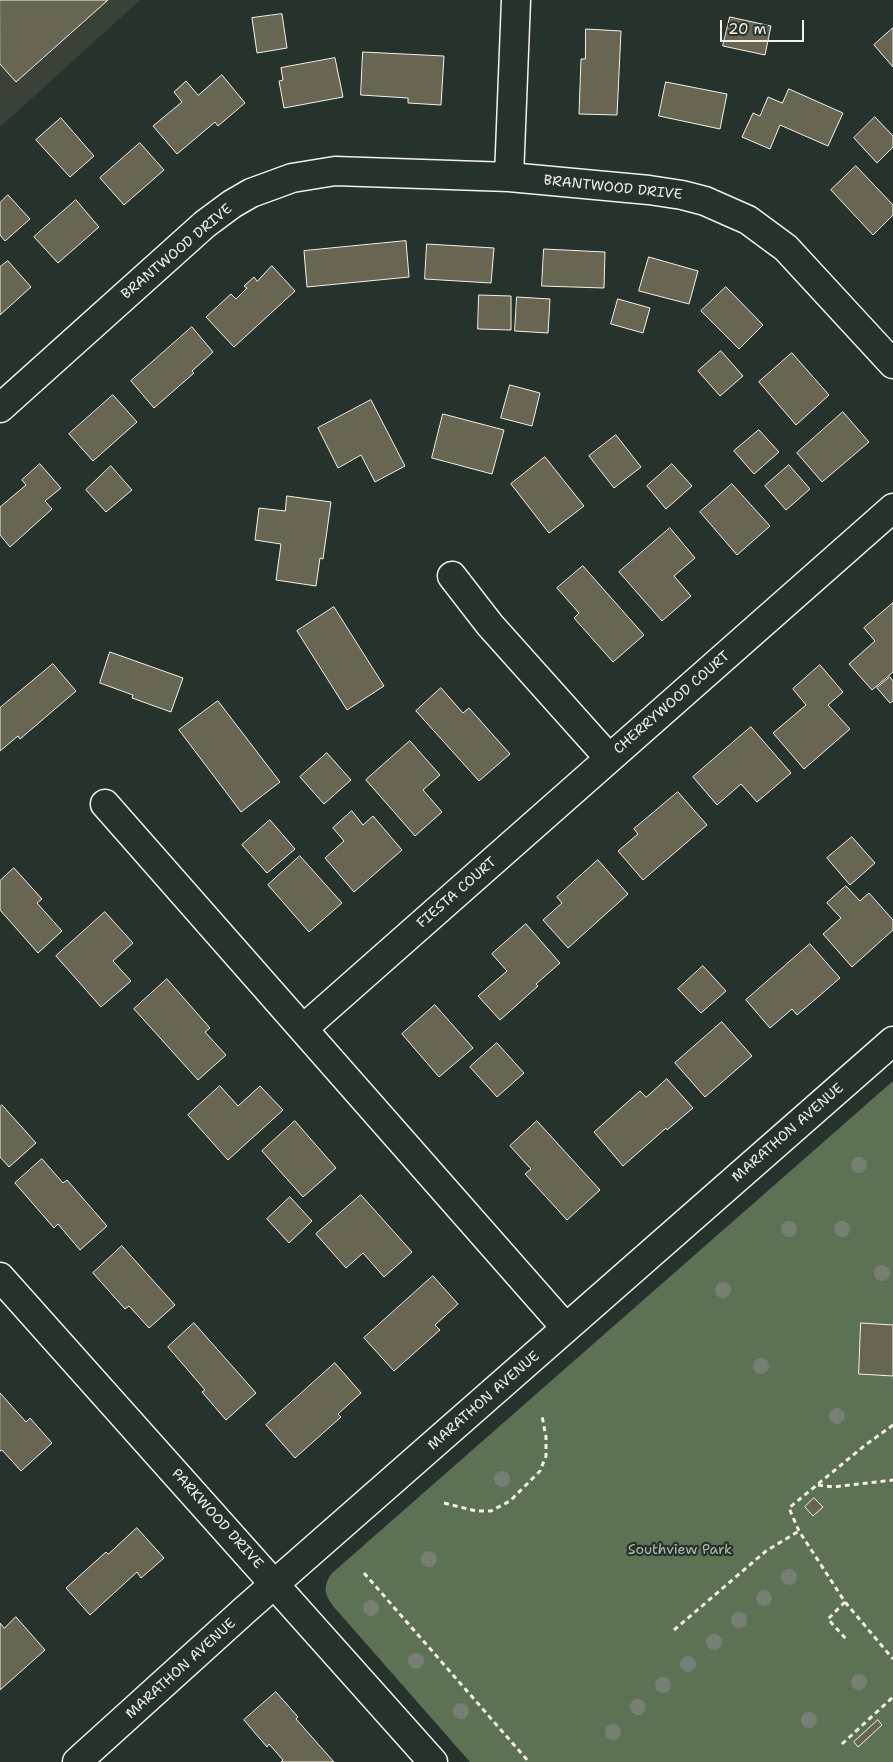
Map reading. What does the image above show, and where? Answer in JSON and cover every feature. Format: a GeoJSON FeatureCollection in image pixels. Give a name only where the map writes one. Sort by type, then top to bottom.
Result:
{"type":"FeatureCollection","features":[{"type":"Feature","properties":{"kind":"street"},"geometry":{"type":"LineString","coordinates":[[509,177],[516,0]]}},
{"type":"Feature","properties":{"kind":"street","name":"BRANTWOOD DRIVE"},"geometry":{"type":"LineString","coordinates":[[0,408],[205,224],[232,204],[251,193],[292,178],[335,172],[509,177],[649,190],[705,201],[748,220],[786,248],[893,364]]}},
{"type":"Feature","properties":{"kind":"street","name":"CHERRYWOOD COURT"},"geometry":{"type":"LineString","coordinates":[[452,576],[490,625],[610,758],[893,508]]}},
{"type":"Feature","properties":{"kind":"street","name":"FIESTA COURT"},"geometry":{"type":"LineString","coordinates":[[304,1028],[610,758]]}},
{"type":"Feature","properties":{"kind":"street"},"geometry":{"type":"LineString","coordinates":[[105,804],[566,1328]]}},
{"type":"Feature","properties":{"kind":"street","name":"MARATHON AVENUE"},"geometry":{"type":"LineString","coordinates":[[77,1762],[276,1584],[893,1041]]}},
{"type":"Feature","properties":{"kind":"street","name":"PARKWOOD DRIVE"},"geometry":{"type":"LineString","coordinates":[[0,1277],[433,1762]]}},
{"type":"Feature","properties":{"kind":"path"},"geometry":{"type":"LineString","coordinates":[[444,1503],[476,1511],[491,1511],[510,1500],[540,1471],[546,1456],[546,1437],[542,1416]]}},
{"type":"Feature","properties":{"kind":"path"},"geometry":{"type":"LineString","coordinates":[[893,1425],[789,1508],[799,1531],[845,1602],[893,1659]]}},
{"type":"Feature","properties":{"kind":"path"},"geometry":{"type":"LineString","coordinates":[[817,1485],[833,1487],[893,1480]]}},
{"type":"Feature","properties":{"kind":"path"},"geometry":{"type":"LineString","coordinates":[[674,1630],[766,1551],[799,1531]]}},
{"type":"Feature","properties":{"kind":"path"},"geometry":{"type":"LineString","coordinates":[[364,1573],[529,1762]]}},
{"type":"Feature","properties":{"kind":"path"},"geometry":{"type":"LineString","coordinates":[[845,1602],[828,1619],[846,1639]]}},
{"type":"Feature","properties":{"kind":"path"},"geometry":{"type":"LineString","coordinates":[[842,1744],[893,1697]]}},
{"type":"Feature","properties":{"kind":"shaded area"},"geometry":{"type":"Polygon","coordinates":[[[0,0],[140,0],[0,127],[0,0]]]}},
{"type":"Feature","properties":{"kind":"green space","name":"Southview Park"},"geometry":{"type":"Polygon","coordinates":[[[893,1081],[893,1762],[470,1762],[333,1606],[326,1590],[331,1574],[893,1081]]]}},
{"type":"Feature","properties":{"kind":"building"},"geometry":{"type":"Polygon","coordinates":[[[0,0],[108,0],[16,82],[0,64],[0,0]]]}},
{"type":"Feature","properties":{"kind":"building"},"geometry":{"type":"Polygon","coordinates":[[[282,14],[287,48],[257,53],[252,18],[282,14]]]}},
{"type":"Feature","properties":{"kind":"building"},"geometry":{"type":"Polygon","coordinates":[[[730,17],[771,26],[765,55],[723,46],[730,17]]]}},
{"type":"Feature","properties":{"kind":"building"},"geometry":{"type":"Polygon","coordinates":[[[893,28],[893,67],[874,45],[893,28]]]}},
{"type":"Feature","properties":{"kind":"building"},"geometry":{"type":"Polygon","coordinates":[[[586,29],[621,31],[617,115],[579,114],[581,59],[585,59],[586,29]]]}},
{"type":"Feature","properties":{"kind":"building"},"geometry":{"type":"Polygon","coordinates":[[[363,52],[444,56],[441,105],[408,103],[408,98],[361,95],[363,52]]]}},
{"type":"Feature","properties":{"kind":"building"},"geometry":{"type":"Polygon","coordinates":[[[335,58],[343,97],[284,108],[279,81],[283,80],[281,68],[335,58]]]}},
{"type":"Feature","properties":{"kind":"building"},"geometry":{"type":"Polygon","coordinates":[[[222,75],[245,103],[218,126],[215,122],[177,154],[153,126],[182,102],[174,92],[186,81],[198,95],[222,75]]]}},
{"type":"Feature","properties":{"kind":"building"},"geometry":{"type":"Polygon","coordinates":[[[666,82],[727,94],[720,129],[659,116],[666,82]]]}},
{"type":"Feature","properties":{"kind":"building"},"geometry":{"type":"Polygon","coordinates":[[[789,89],[843,113],[828,146],[780,125],[770,149],[742,137],[753,113],[760,116],[768,97],[782,103],[789,89]]]}},
{"type":"Feature","properties":{"kind":"building"},"geometry":{"type":"Polygon","coordinates":[[[875,117],[893,136],[893,147],[877,163],[854,138],[875,117]]]}},
{"type":"Feature","properties":{"kind":"building"},"geometry":{"type":"Polygon","coordinates":[[[61,118],[94,156],[70,177],[36,140],[61,118]]]}},
{"type":"Feature","properties":{"kind":"building"},"geometry":{"type":"Polygon","coordinates":[[[140,143],[164,170],[124,205],[100,178],[140,143]]]}},
{"type":"Feature","properties":{"kind":"building"},"geometry":{"type":"Polygon","coordinates":[[[856,166],[893,205],[893,215],[873,235],[831,190],[856,166]]]}},
{"type":"Feature","properties":{"kind":"building"},"geometry":{"type":"Polygon","coordinates":[[[8,195],[30,219],[5,241],[0,235],[0,203],[8,195]]]}},
{"type":"Feature","properties":{"kind":"building"},"geometry":{"type":"Polygon","coordinates":[[[76,200],[99,227],[58,263],[34,237],[76,200]]]}},
{"type":"Feature","properties":{"kind":"building"},"geometry":{"type":"Polygon","coordinates":[[[406,241],[409,277],[307,287],[304,251],[406,241]]]}},
{"type":"Feature","properties":{"kind":"building"},"geometry":{"type":"Polygon","coordinates":[[[427,244],[494,248],[491,283],[425,279],[427,244]]]}},
{"type":"Feature","properties":{"kind":"building"},"geometry":{"type":"Polygon","coordinates":[[[544,249],[605,252],[604,288],[542,286],[544,249]]]}},
{"type":"Feature","properties":{"kind":"building"},"geometry":{"type":"Polygon","coordinates":[[[649,257],[698,271],[689,304],[639,291],[649,257]]]}},
{"type":"Feature","properties":{"kind":"building"},"geometry":{"type":"Polygon","coordinates":[[[8,261],[31,287],[0,315],[0,267],[8,261]]]}},
{"type":"Feature","properties":{"kind":"building"},"geometry":{"type":"Polygon","coordinates":[[[272,266],[295,291],[234,347],[206,317],[231,294],[236,299],[247,288],[244,286],[254,277],[257,281],[272,266]]]}},
{"type":"Feature","properties":{"kind":"building"},"geometry":{"type":"Polygon","coordinates":[[[726,287],[763,325],[739,349],[701,311],[726,287]]]}},
{"type":"Feature","properties":{"kind":"building"},"geometry":{"type":"Polygon","coordinates":[[[479,295],[511,296],[511,330],[478,329],[479,295]]]}},
{"type":"Feature","properties":{"kind":"building"},"geometry":{"type":"Polygon","coordinates":[[[517,297],[550,299],[548,333],[515,331],[517,297]]]}},
{"type":"Feature","properties":{"kind":"building"},"geometry":{"type":"Polygon","coordinates":[[[618,299],[650,308],[643,333],[611,324],[618,299]]]}},
{"type":"Feature","properties":{"kind":"building"},"geometry":{"type":"Polygon","coordinates":[[[192,327],[213,352],[192,371],[194,373],[154,408],[131,381],[192,327]]]}},
{"type":"Feature","properties":{"kind":"building"},"geometry":{"type":"Polygon","coordinates":[[[721,351],[743,376],[720,396],[698,371],[721,351]]]}},
{"type":"Feature","properties":{"kind":"building"},"geometry":{"type":"Polygon","coordinates":[[[792,353],[829,395],[796,425],[759,382],[792,353]]]}},
{"type":"Feature","properties":{"kind":"building"},"geometry":{"type":"Polygon","coordinates":[[[510,385],[540,393],[532,426],[501,418],[510,385]]]}},
{"type":"Feature","properties":{"kind":"building"},"geometry":{"type":"Polygon","coordinates":[[[113,395],[137,422],[93,461],[69,434],[113,395]]]}},
{"type":"Feature","properties":{"kind":"building"},"geometry":{"type":"Polygon","coordinates":[[[371,400],[405,466],[375,482],[361,455],[338,468],[318,428],[371,400]]]}},
{"type":"Feature","properties":{"kind":"building"},"geometry":{"type":"Polygon","coordinates":[[[843,412],[869,442],[822,482],[797,453],[843,412]]]}},
{"type":"Feature","properties":{"kind":"building"},"geometry":{"type":"Polygon","coordinates":[[[443,414],[504,430],[492,474],[432,458],[443,414]]]}},
{"type":"Feature","properties":{"kind":"building"},"geometry":{"type":"Polygon","coordinates":[[[759,430],[779,452],[754,474],[734,451],[759,430]]]}},
{"type":"Feature","properties":{"kind":"building"},"geometry":{"type":"Polygon","coordinates":[[[616,435],[641,467],[614,488],[589,456],[616,435]]]}},
{"type":"Feature","properties":{"kind":"building"},"geometry":{"type":"Polygon","coordinates":[[[545,457],[584,506],[549,533],[511,484],[545,457]]]}},
{"type":"Feature","properties":{"kind":"building"},"geometry":{"type":"Polygon","coordinates":[[[40,464],[61,488],[45,501],[52,509],[10,547],[0,535],[0,507],[26,485],[22,480],[40,464]]]}},
{"type":"Feature","properties":{"kind":"building"},"geometry":{"type":"Polygon","coordinates":[[[672,464],[692,486],[666,509],[647,486],[672,464]]]}},
{"type":"Feature","properties":{"kind":"building"},"geometry":{"type":"Polygon","coordinates":[[[789,465],[810,489],[786,510],[765,486],[789,465]]]}},
{"type":"Feature","properties":{"kind":"building"},"geometry":{"type":"Polygon","coordinates":[[[111,466],[132,490],[106,512],[86,490],[111,466]]]}},
{"type":"Feature","properties":{"kind":"building"},"geometry":{"type":"Polygon","coordinates":[[[732,484],[770,526],[737,555],[700,512],[732,484]]]}},
{"type":"Feature","properties":{"kind":"building"},"geometry":{"type":"Polygon","coordinates":[[[287,496],[331,502],[323,559],[320,558],[316,586],[276,580],[281,544],[255,540],[259,508],[285,511],[287,496]]]}},
{"type":"Feature","properties":{"kind":"building"},"geometry":{"type":"Polygon","coordinates":[[[670,528],[695,558],[674,576],[691,596],[662,621],[619,572],[670,528]]]}},
{"type":"Feature","properties":{"kind":"building"},"geometry":{"type":"Polygon","coordinates":[[[583,566],[644,635],[613,662],[574,618],[579,613],[557,588],[583,566]]]}},
{"type":"Feature","properties":{"kind":"building"},"geometry":{"type":"Polygon","coordinates":[[[893,603],[893,672],[872,690],[849,664],[875,641],[864,628],[893,603]]]}},
{"type":"Feature","properties":{"kind":"building"},"geometry":{"type":"Polygon","coordinates":[[[334,607],[384,686],[347,710],[297,631],[334,607]]]}},
{"type":"Feature","properties":{"kind":"building"},"geometry":{"type":"Polygon","coordinates":[[[110,652],[183,678],[171,712],[132,698],[133,695],[100,683],[110,652]]]}},
{"type":"Feature","properties":{"kind":"building"},"geometry":{"type":"Polygon","coordinates":[[[53,664],[76,691],[20,739],[18,736],[0,751],[0,708],[53,664]]]}},
{"type":"Feature","properties":{"kind":"building"},"geometry":{"type":"Polygon","coordinates":[[[820,665],[843,692],[828,705],[850,729],[804,769],[773,733],[806,705],[793,689],[820,665]]]}},
{"type":"Feature","properties":{"kind":"building"},"geometry":{"type":"Polygon","coordinates":[[[890,677],[893,681],[893,701],[890,703],[877,688],[890,677]]]}},
{"type":"Feature","properties":{"kind":"building"},"geometry":{"type":"Polygon","coordinates":[[[441,688],[463,713],[469,708],[510,754],[479,781],[416,711],[441,688]]]}},
{"type":"Feature","properties":{"kind":"building"},"geometry":{"type":"Polygon","coordinates":[[[218,701],[280,782],[241,812],[179,730],[218,701]]]}},
{"type":"Feature","properties":{"kind":"building"},"geometry":{"type":"Polygon","coordinates":[[[751,727],[791,773],[757,802],[741,784],[717,805],[693,777],[751,727]]]}},
{"type":"Feature","properties":{"kind":"building"},"geometry":{"type":"Polygon","coordinates":[[[410,741],[440,775],[423,790],[442,812],[415,836],[366,780],[410,741]]]}},
{"type":"Feature","properties":{"kind":"building"},"geometry":{"type":"Polygon","coordinates":[[[327,753],[351,780],[324,804],[300,777],[327,753]]]}},
{"type":"Feature","properties":{"kind":"building"},"geometry":{"type":"Polygon","coordinates":[[[678,792],[707,825],[643,880],[618,851],[638,834],[634,829],[678,792]]]}},
{"type":"Feature","properties":{"kind":"building"},"geometry":{"type":"Polygon","coordinates":[[[352,811],[363,825],[373,816],[402,850],[354,892],[325,858],[344,841],[333,828],[352,811]]]}},
{"type":"Feature","properties":{"kind":"building"},"geometry":{"type":"Polygon","coordinates":[[[270,820],[295,849],[267,873],[242,845],[270,820]]]}},
{"type":"Feature","properties":{"kind":"building"},"geometry":{"type":"Polygon","coordinates":[[[852,837],[875,863],[850,885],[827,858],[852,837]]]}},
{"type":"Feature","properties":{"kind":"building"},"geometry":{"type":"Polygon","coordinates":[[[300,856],[342,903],[309,932],[268,885],[300,856]]]}},
{"type":"Feature","properties":{"kind":"building"},"geometry":{"type":"Polygon","coordinates":[[[598,860],[628,894],[568,948],[543,920],[562,903],[557,897],[598,860]]]}},
{"type":"Feature","properties":{"kind":"building"},"geometry":{"type":"Polygon","coordinates":[[[14,868],[42,899],[37,903],[62,931],[38,953],[0,910],[0,881],[14,868]]]}},
{"type":"Feature","properties":{"kind":"building"},"geometry":{"type":"Polygon","coordinates":[[[846,886],[860,901],[869,893],[893,920],[893,930],[852,967],[823,934],[841,918],[827,903],[846,886]]]}},
{"type":"Feature","properties":{"kind":"building"},"geometry":{"type":"Polygon","coordinates":[[[105,912],[133,943],[113,961],[131,981],[101,1007],[56,956],[105,912]]]}},
{"type":"Feature","properties":{"kind":"building"},"geometry":{"type":"Polygon","coordinates":[[[526,924],[560,963],[536,984],[538,986],[500,1020],[478,996],[507,971],[492,954],[526,924]]]}},
{"type":"Feature","properties":{"kind":"building"},"geometry":{"type":"Polygon","coordinates":[[[810,944],[840,978],[797,1015],[792,1009],[770,1028],[746,1000],[810,944]]]}},
{"type":"Feature","properties":{"kind":"building"},"geometry":{"type":"Polygon","coordinates":[[[703,966],[726,991],[701,1013],[678,989],[703,966]]]}},
{"type":"Feature","properties":{"kind":"building"},"geometry":{"type":"Polygon","coordinates":[[[167,979],[210,1028],[205,1032],[226,1055],[198,1080],[134,1009],[167,979]]]}},
{"type":"Feature","properties":{"kind":"building"},"geometry":{"type":"Polygon","coordinates":[[[435,1005],[473,1048],[439,1077],[402,1034],[435,1005]]]}},
{"type":"Feature","properties":{"kind":"building"},"geometry":{"type":"Polygon","coordinates":[[[722,1022],[752,1056],[705,1097],[675,1063],[722,1022]]]}},
{"type":"Feature","properties":{"kind":"building"},"geometry":{"type":"Polygon","coordinates":[[[497,1043],[524,1073],[497,1097],[470,1067],[497,1043]]]}},
{"type":"Feature","properties":{"kind":"building"},"geometry":{"type":"Polygon","coordinates":[[[667,1079],[693,1108],[667,1130],[666,1128],[623,1166],[594,1132],[640,1091],[646,1097],[667,1079]]]}},
{"type":"Feature","properties":{"kind":"building"},"geometry":{"type":"Polygon","coordinates":[[[220,1086],[238,1106],[260,1086],[283,1110],[228,1160],[188,1115],[220,1086]]]}},
{"type":"Feature","properties":{"kind":"building"},"geometry":{"type":"Polygon","coordinates":[[[2,1105],[36,1143],[9,1167],[0,1157],[0,1107],[2,1105]]]}},
{"type":"Feature","properties":{"kind":"building"},"geometry":{"type":"Polygon","coordinates":[[[295,1121],[336,1168],[303,1197],[262,1151],[295,1121]]]}},
{"type":"Feature","properties":{"kind":"building"},"geometry":{"type":"Polygon","coordinates":[[[537,1121],[600,1190],[567,1220],[525,1174],[531,1169],[510,1146],[537,1121]]]}},
{"type":"Feature","properties":{"kind":"building"},"geometry":{"type":"Polygon","coordinates":[[[42,1159],[63,1183],[67,1180],[107,1226],[80,1250],[58,1224],[54,1228],[15,1183],[42,1159]]]}},
{"type":"Feature","properties":{"kind":"building"},"geometry":{"type":"Polygon","coordinates":[[[361,1195],[412,1252],[384,1277],[363,1253],[346,1268],[316,1234],[361,1195]]]}},
{"type":"Feature","properties":{"kind":"building"},"geometry":{"type":"Polygon","coordinates":[[[290,1197],[312,1221],[289,1243],[267,1219],[290,1197]]]}},
{"type":"Feature","properties":{"kind":"building"},"geometry":{"type":"Polygon","coordinates":[[[122,1246],[175,1305],[149,1328],[129,1306],[125,1309],[93,1273],[122,1246]]]}},
{"type":"Feature","properties":{"kind":"building"},"geometry":{"type":"Polygon","coordinates":[[[433,1276],[458,1304],[435,1325],[440,1330],[394,1371],[364,1338],[433,1276]]]}},
{"type":"Feature","properties":{"kind":"building"},"geometry":{"type":"Polygon","coordinates":[[[194,1323],[256,1393],[226,1420],[202,1392],[205,1390],[168,1347],[194,1323]]]}},
{"type":"Feature","properties":{"kind":"building"},"geometry":{"type":"Polygon","coordinates":[[[861,1323],[893,1325],[893,1376],[859,1374],[861,1323]]]}},
{"type":"Feature","properties":{"kind":"building"},"geometry":{"type":"Polygon","coordinates":[[[335,1363],[361,1393],[338,1414],[341,1417],[295,1458],[266,1425],[335,1363]]]}},
{"type":"Feature","properties":{"kind":"building"},"geometry":{"type":"Polygon","coordinates":[[[0,1393],[26,1422],[30,1418],[52,1443],[21,1471],[2,1450],[0,1451],[0,1393]]]}},
{"type":"Feature","properties":{"kind":"building"},"geometry":{"type":"Polygon","coordinates":[[[814,1498],[823,1507],[813,1516],[805,1507],[814,1498]]]}},
{"type":"Feature","properties":{"kind":"building"},"geometry":{"type":"Polygon","coordinates":[[[137,1528],[164,1558],[141,1578],[137,1572],[90,1615],[66,1588],[106,1552],[108,1554],[137,1528]]]}},
{"type":"Feature","properties":{"kind":"building"},"geometry":{"type":"Polygon","coordinates":[[[16,1617],[45,1650],[0,1690],[0,1623],[4,1628],[16,1617]]]}},
{"type":"Feature","properties":{"kind":"building"},"geometry":{"type":"Polygon","coordinates":[[[276,1692],[298,1717],[296,1719],[334,1762],[281,1762],[283,1760],[269,1744],[267,1747],[244,1720],[276,1692]]]}},
{"type":"Feature","properties":{"kind":"building"},"geometry":{"type":"Polygon","coordinates":[[[878,1720],[882,1725],[858,1747],[854,1742],[878,1720]]]}}]}
